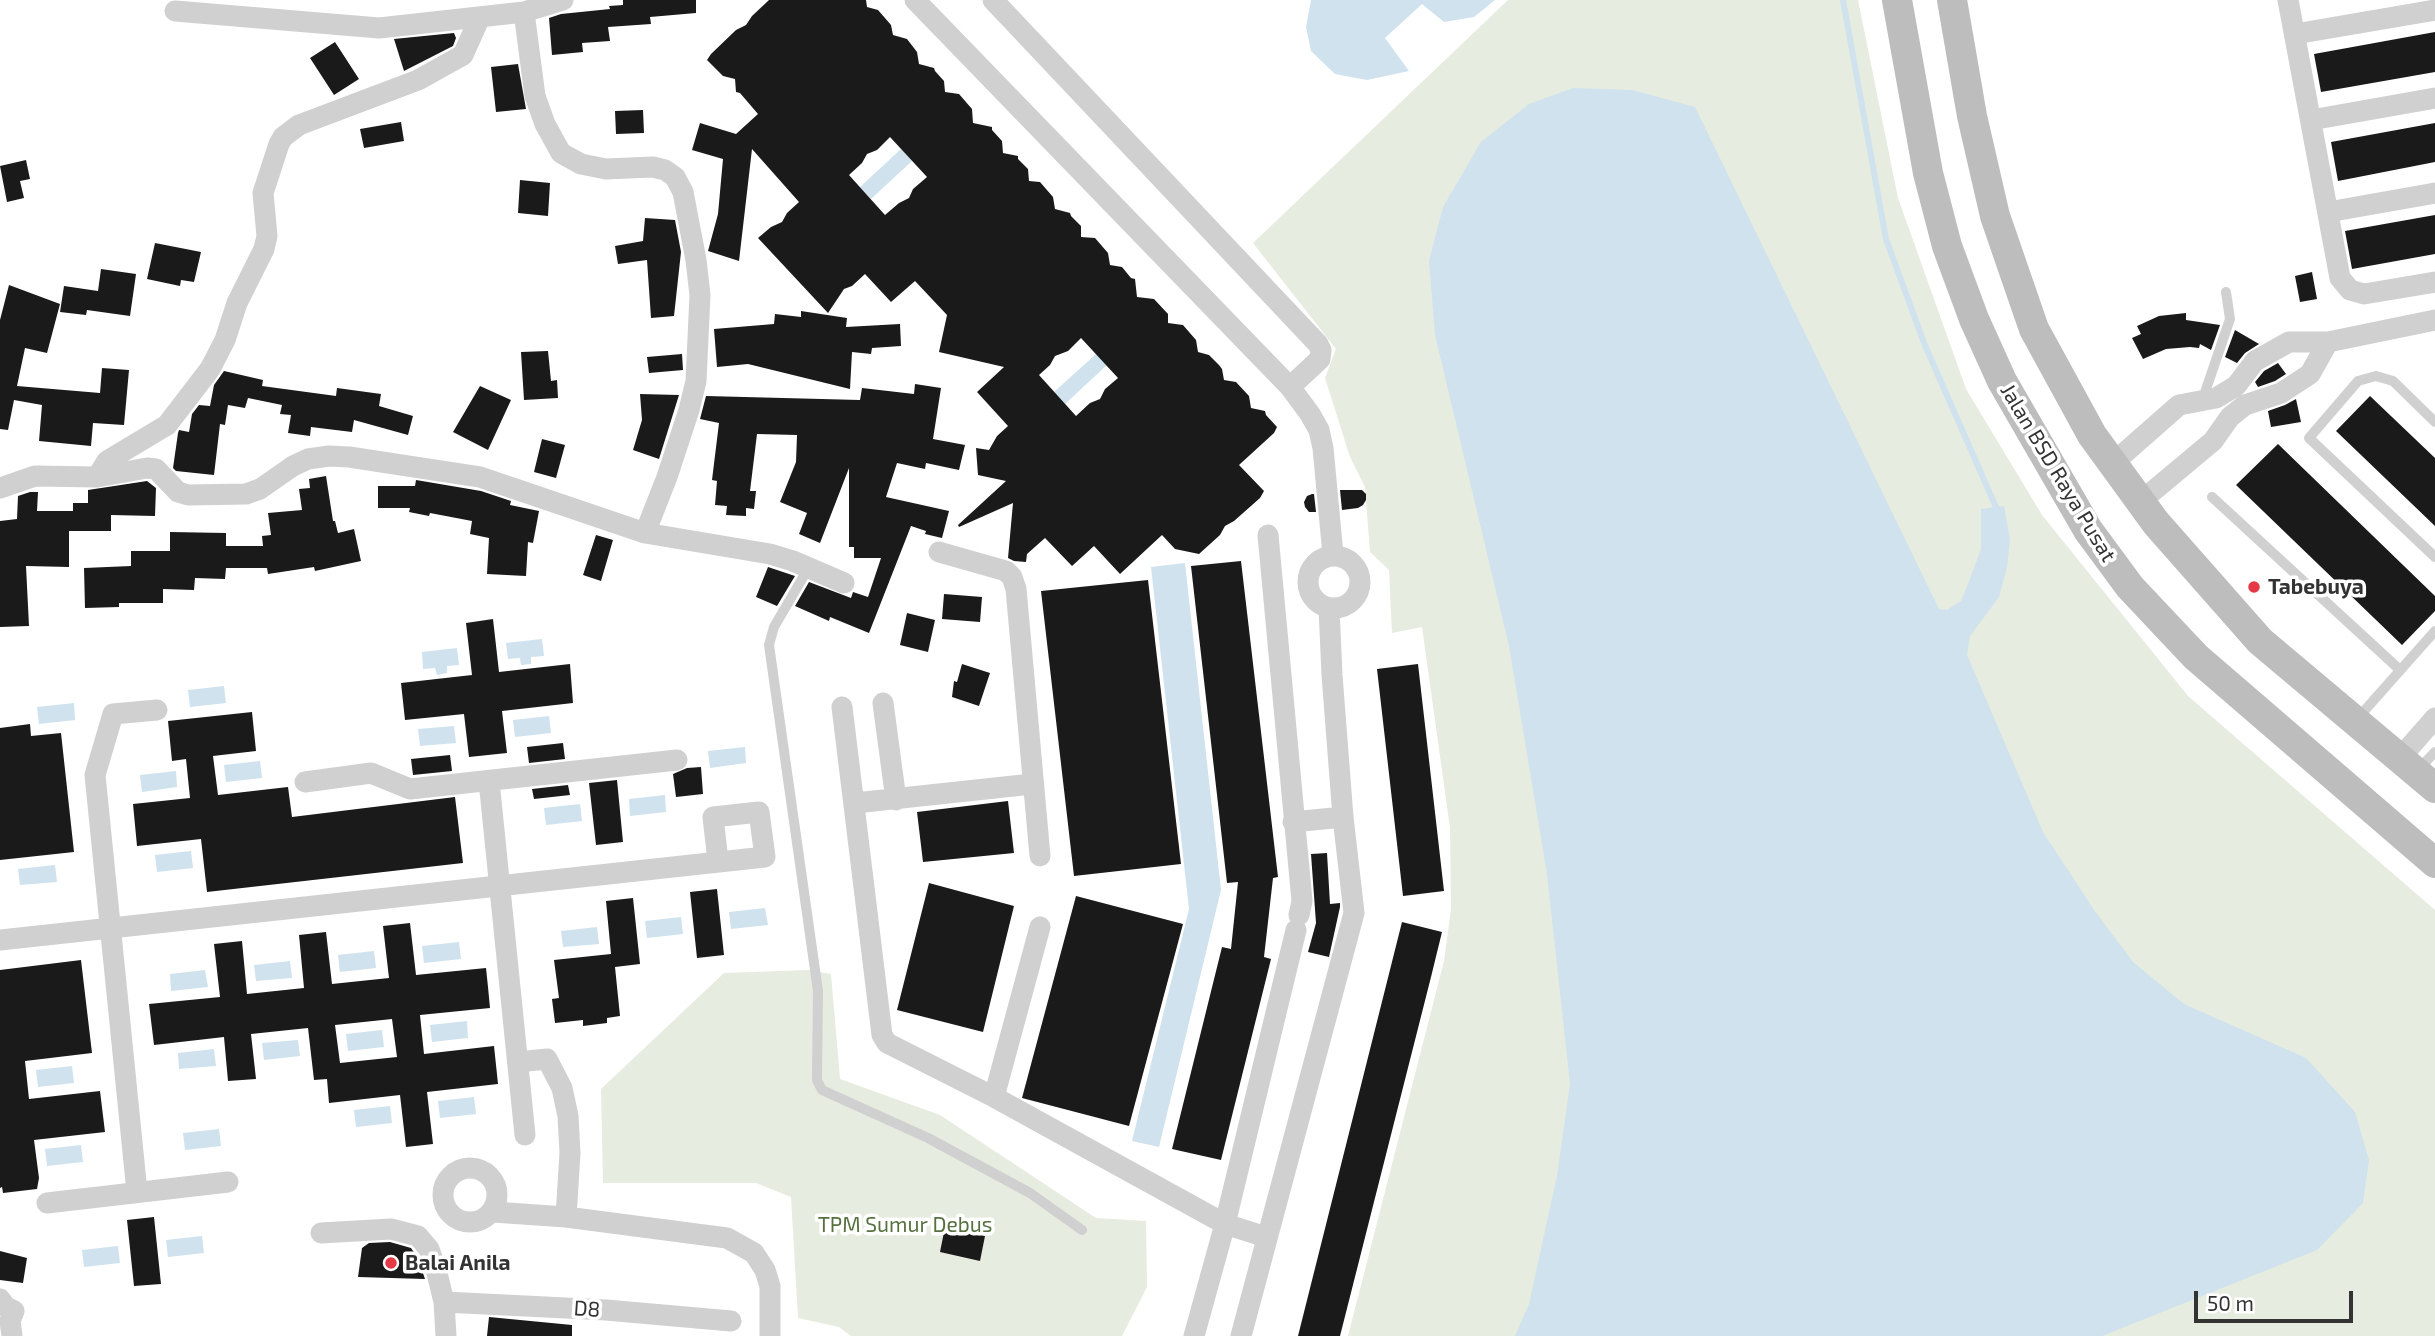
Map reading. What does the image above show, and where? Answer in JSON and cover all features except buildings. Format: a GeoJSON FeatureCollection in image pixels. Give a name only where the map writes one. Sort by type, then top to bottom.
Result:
{"type":"FeatureCollection","features":[{"type":"Feature","properties":{"kind":"main road","name":"Jalan BSD Raya Pusat"},"geometry":{"type":"LineString","coordinates":[[1897,0],[1928,173],[1947,246],[1974,319],[2002,381],[2088,530],[2130,587],[2196,657],[2435,863]]}},
{"type":"Feature","properties":{"kind":"main road"},"geometry":{"type":"LineString","coordinates":[[1952,0],[1972,116],[1994,216],[2034,329],[2092,435],[2155,523],[2260,641],[2355,721],[2422,768]]}},
{"type":"Feature","properties":{"kind":"street"},"geometry":{"type":"LineString","coordinates":[[175,10],[379,28],[524,12],[563,0]]}},
{"type":"Feature","properties":{"kind":"street"},"geometry":{"type":"LineString","coordinates":[[915,0],[1290,387],[1310,414],[1323,449],[1333,555]]}},
{"type":"Feature","properties":{"kind":"street"},"geometry":{"type":"LineString","coordinates":[[993,0],[1318,344],[1321,359],[1290,387]]}},
{"type":"Feature","properties":{"kind":"street"},"geometry":{"type":"LineString","coordinates":[[2288,0],[2340,278],[2350,290],[2364,295],[2435,282]]}},
{"type":"Feature","properties":{"kind":"street"},"geometry":{"type":"LineString","coordinates":[[2295,34],[2435,10]]}},
{"type":"Feature","properties":{"kind":"street"},"geometry":{"type":"LineString","coordinates":[[524,12],[535,96],[545,124],[561,153],[580,164],[606,169],[653,167],[665,170],[676,177],[683,192],[700,295],[696,381],[690,410],[645,533]]}},
{"type":"Feature","properties":{"kind":"street"},"geometry":{"type":"LineString","coordinates":[[97,477],[107,461],[167,425],[210,369],[225,340],[237,303],[264,249],[267,236],[263,193],[283,137],[299,125],[418,79],[463,55],[480,17]]}},
{"type":"Feature","properties":{"kind":"street"},"geometry":{"type":"LineString","coordinates":[[2311,120],[2435,98]]}},
{"type":"Feature","properties":{"kind":"street"},"geometry":{"type":"LineString","coordinates":[[2328,212],[2435,193]]}},
{"type":"Feature","properties":{"kind":"street"},"geometry":{"type":"LineString","coordinates":[[2112,464],[2179,405],[2209,400],[2236,386],[2255,360],[2289,342],[2328,342],[2435,320]]}},
{"type":"Feature","properties":{"kind":"street"},"geometry":{"type":"LineString","coordinates":[[2140,502],[2213,441],[2230,417],[2245,405],[2281,393],[2310,374],[2328,342]]}},
{"type":"Feature","properties":{"kind":"street"},"geometry":{"type":"LineString","coordinates":[[2209,400],[2230,417]]}},
{"type":"Feature","properties":{"kind":"street"},"geometry":{"type":"LineString","coordinates":[[0,488],[35,476],[97,477],[151,468],[156,469],[178,492],[188,495],[246,494],[260,489],[308,459],[349,457],[480,477],[645,533],[770,554],[809,567],[844,583]]}},
{"type":"Feature","properties":{"kind":"street"},"geometry":{"type":"LineString","coordinates":[[1194,1336],[1225,1224],[1303,901],[1293,822],[1268,535]]}},
{"type":"Feature","properties":{"kind":"street"},"geometry":{"type":"LineString","coordinates":[[939,552],[1006,571],[1012,577],[1016,589],[1040,856]]}},
{"type":"Feature","properties":{"kind":"street"},"geometry":{"type":"LineString","coordinates":[[1333,555],[1350,560],[1360,575],[1359,592],[1347,606],[1329,608],[1317,603],[1309,593],[1307,580],[1311,568],[1321,559],[1333,555]]}},
{"type":"Feature","properties":{"kind":"street"},"geometry":{"type":"LineString","coordinates":[[1241,1336],[1354,913],[1343,817],[1329,608]]}},
{"type":"Feature","properties":{"kind":"street"},"geometry":{"type":"LineString","coordinates":[[883,703],[896,800]]}},
{"type":"Feature","properties":{"kind":"street"},"geometry":{"type":"LineString","coordinates":[[842,707],[882,1035],[887,1044],[994,1097],[1225,1224],[1266,1237]]}},
{"type":"Feature","properties":{"kind":"street"},"geometry":{"type":"LineString","coordinates":[[137,1192],[95,775],[113,714],[157,710]]}},
{"type":"Feature","properties":{"kind":"street"},"geometry":{"type":"LineString","coordinates":[[2422,768],[2435,718]]}},
{"type":"Feature","properties":{"kind":"street"},"geometry":{"type":"LineString","coordinates":[[305,782],[371,774],[410,789],[677,760]]}},
{"type":"Feature","properties":{"kind":"street"},"geometry":{"type":"LineString","coordinates":[[489,781],[525,1135]]}},
{"type":"Feature","properties":{"kind":"street"},"geometry":{"type":"LineString","coordinates":[[855,803],[1032,784]]}},
{"type":"Feature","properties":{"kind":"street"},"geometry":{"type":"LineString","coordinates":[[1293,822],[1343,817]]}},
{"type":"Feature","properties":{"kind":"street"},"geometry":{"type":"LineString","coordinates":[[0,940],[718,861]]}},
{"type":"Feature","properties":{"kind":"street"},"geometry":{"type":"LineString","coordinates":[[994,1097],[1041,927]]}},
{"type":"Feature","properties":{"kind":"street"},"geometry":{"type":"LineString","coordinates":[[518,1062],[547,1059],[562,1088],[568,1116],[570,1153],[566,1217]]}},
{"type":"Feature","properties":{"kind":"street"},"geometry":{"type":"LineString","coordinates":[[47,1203],[228,1182]]}},
{"type":"Feature","properties":{"kind":"street"},"geometry":{"type":"LineString","coordinates":[[493,1212],[566,1217],[727,1238],[754,1253],[765,1270],[770,1286],[770,1336]]}},
{"type":"Feature","properties":{"kind":"street"},"geometry":{"type":"LineString","coordinates":[[321,1233],[391,1229],[418,1236],[429,1250],[444,1301],[446,1336]]}},
{"type":"Feature","properties":{"kind":"street"},"geometry":{"type":"LineString","coordinates":[[0,1299],[6,1307],[14,1311],[10,1321],[12,1336]]}},
{"type":"Feature","properties":{"kind":"street","name":"D8"},"geometry":{"type":"LineString","coordinates":[[444,1301],[606,1310],[731,1321]]}},
{"type":"Feature","properties":{"kind":"lane"},"geometry":{"type":"LineString","coordinates":[[2209,400],[2230,319],[2225,292]]}},
{"type":"Feature","properties":{"kind":"lane"},"geometry":{"type":"LineString","coordinates":[[2435,422],[2393,381],[2375,376],[2358,381],[2309,438],[2435,557]]}},
{"type":"Feature","properties":{"kind":"lane"},"geometry":{"type":"LineString","coordinates":[[2212,496],[2400,670]]}},
{"type":"Feature","properties":{"kind":"lane"},"geometry":{"type":"LineString","coordinates":[[809,567],[774,627],[769,645],[817,991],[817,1080],[822,1090],[928,1138],[1030,1193],[1082,1230]]}},
{"type":"Feature","properties":{"kind":"lane"},"geometry":{"type":"LineString","coordinates":[[2355,721],[2435,631]]}},
{"type":"Feature","properties":{"kind":"green space"},"geometry":{"type":"Polygon","coordinates":[[[1508,0],[1858,0],[1898,198],[1966,389],[2042,515],[2188,696],[2435,910],[2435,1336],[1348,1336],[1444,961],[1451,909],[1450,828],[1422,627],[1392,633],[1389,570],[1370,552],[1365,487],[1350,457],[1325,378],[1336,349],[1253,243],[1508,0]]]}},
{"type":"Feature","properties":{"kind":"green space","name":"TPM Sumur Debus"},"geometry":{"type":"Polygon","coordinates":[[[808,970],[831,974],[840,1079],[940,1115],[1096,1218],[1146,1221],[1147,1287],[1122,1336],[851,1336],[839,1327],[798,1318],[791,1197],[756,1183],[603,1183],[601,1089],[724,973],[808,970]]]}},
{"type":"Feature","properties":{"kind":"water"},"geometry":{"type":"Polygon","coordinates":[[[1311,0],[1495,0],[1474,17],[1444,22],[1422,4],[1385,38],[1409,71],[1367,80],[1335,74],[1311,51],[1306,27],[1311,0]]]}},
{"type":"Feature","properties":{"kind":"water"},"geometry":{"type":"Polygon","coordinates":[[[1573,88],[1632,90],[1695,107],[1939,609],[1947,610],[1961,601],[1981,549],[1981,509],[2004,506],[2010,539],[2007,567],[1999,597],[1970,636],[1967,655],[2043,832],[2094,910],[2133,962],[2184,1004],[2306,1058],[2355,1112],[2369,1160],[2363,1203],[2317,1250],[2102,1336],[1515,1336],[1529,1304],[1557,1176],[1570,1084],[1547,874],[1509,646],[1435,335],[1429,261],[1443,207],[1481,142],[1529,104],[1573,88]]]}},
{"type":"Feature","properties":{"kind":"water"},"geometry":{"type":"Polygon","coordinates":[[[901,149],[912,161],[871,199],[860,187],[901,149]]]}},
{"type":"Feature","properties":{"kind":"water"},"geometry":{"type":"Polygon","coordinates":[[[1096,354],[1107,365],[1065,404],[1054,392],[1096,354]]]}},
{"type":"Feature","properties":{"kind":"water"},"geometry":{"type":"Polygon","coordinates":[[[1185,563],[1221,890],[1159,1147],[1132,1141],[1189,909],[1151,567],[1185,563]]]}},
{"type":"Feature","properties":{"kind":"water"},"geometry":{"type":"Polygon","coordinates":[[[542,639],[544,656],[531,657],[531,664],[521,665],[520,658],[508,659],[506,643],[542,639]]]}},
{"type":"Feature","properties":{"kind":"water"},"geometry":{"type":"Polygon","coordinates":[[[457,648],[459,665],[447,666],[447,673],[437,675],[435,668],[423,669],[422,652],[457,648]]]}},
{"type":"Feature","properties":{"kind":"water"},"geometry":{"type":"Polygon","coordinates":[[[224,686],[226,703],[190,707],[188,690],[224,686]]]}},
{"type":"Feature","properties":{"kind":"water"},"geometry":{"type":"Polygon","coordinates":[[[74,703],[75,720],[39,724],[37,707],[74,703]]]}},
{"type":"Feature","properties":{"kind":"water"},"geometry":{"type":"Polygon","coordinates":[[[549,716],[551,733],[515,737],[513,720],[549,716]]]}},
{"type":"Feature","properties":{"kind":"water"},"geometry":{"type":"Polygon","coordinates":[[[454,726],[456,743],[420,746],[418,729],[454,726]]]}},
{"type":"Feature","properties":{"kind":"water"},"geometry":{"type":"Polygon","coordinates":[[[745,747],[746,763],[710,768],[708,751],[745,747]]]}},
{"type":"Feature","properties":{"kind":"water"},"geometry":{"type":"Polygon","coordinates":[[[260,761],[262,778],[226,782],[224,765],[260,761]]]}},
{"type":"Feature","properties":{"kind":"water"},"geometry":{"type":"Polygon","coordinates":[[[176,771],[177,787],[142,792],[140,775],[176,771]]]}},
{"type":"Feature","properties":{"kind":"water"},"geometry":{"type":"Polygon","coordinates":[[[665,795],[666,812],[630,816],[629,799],[665,795]]]}},
{"type":"Feature","properties":{"kind":"water"},"geometry":{"type":"Polygon","coordinates":[[[580,804],[582,821],[546,825],[544,808],[580,804]]]}},
{"type":"Feature","properties":{"kind":"water"},"geometry":{"type":"Polygon","coordinates":[[[191,851],[193,868],[157,872],[155,855],[191,851]]]}},
{"type":"Feature","properties":{"kind":"water"},"geometry":{"type":"Polygon","coordinates":[[[55,865],[57,882],[20,885],[18,869],[55,865]]]}},
{"type":"Feature","properties":{"kind":"water"},"geometry":{"type":"Polygon","coordinates":[[[765,908],[768,925],[731,929],[729,912],[765,908]]]}},
{"type":"Feature","properties":{"kind":"water"},"geometry":{"type":"Polygon","coordinates":[[[681,917],[683,934],[647,938],[645,921],[681,917]]]}},
{"type":"Feature","properties":{"kind":"water"},"geometry":{"type":"Polygon","coordinates":[[[597,927],[599,944],[563,947],[561,931],[597,927]]]}},
{"type":"Feature","properties":{"kind":"water"},"geometry":{"type":"Polygon","coordinates":[[[459,942],[461,959],[424,963],[422,946],[459,942]]]}},
{"type":"Feature","properties":{"kind":"water"},"geometry":{"type":"Polygon","coordinates":[[[374,951],[376,968],[340,972],[338,955],[374,951]]]}},
{"type":"Feature","properties":{"kind":"water"},"geometry":{"type":"Polygon","coordinates":[[[290,961],[292,978],[256,981],[254,965],[290,961]]]}},
{"type":"Feature","properties":{"kind":"water"},"geometry":{"type":"Polygon","coordinates":[[[205,970],[208,987],[171,991],[170,974],[205,970]]]}},
{"type":"Feature","properties":{"kind":"water"},"geometry":{"type":"Polygon","coordinates":[[[467,1021],[468,1038],[432,1042],[430,1025],[467,1021]]]}},
{"type":"Feature","properties":{"kind":"water"},"geometry":{"type":"Polygon","coordinates":[[[382,1030],[384,1047],[348,1051],[346,1034],[382,1030]]]}},
{"type":"Feature","properties":{"kind":"water"},"geometry":{"type":"Polygon","coordinates":[[[298,1040],[300,1056],[264,1060],[262,1043],[298,1040]]]}},
{"type":"Feature","properties":{"kind":"water"},"geometry":{"type":"Polygon","coordinates":[[[214,1049],[216,1066],[179,1069],[178,1053],[214,1049]]]}},
{"type":"Feature","properties":{"kind":"water"},"geometry":{"type":"Polygon","coordinates":[[[72,1066],[74,1083],[38,1087],[36,1070],[72,1066]]]}},
{"type":"Feature","properties":{"kind":"water"},"geometry":{"type":"Polygon","coordinates":[[[474,1097],[476,1114],[440,1118],[438,1101],[474,1097]]]}},
{"type":"Feature","properties":{"kind":"water"},"geometry":{"type":"Polygon","coordinates":[[[390,1106],[392,1123],[356,1127],[354,1110],[390,1106]]]}},
{"type":"Feature","properties":{"kind":"water"},"geometry":{"type":"Polygon","coordinates":[[[219,1129],[221,1146],[185,1150],[183,1133],[219,1129]]]}},
{"type":"Feature","properties":{"kind":"water"},"geometry":{"type":"Polygon","coordinates":[[[81,1145],[83,1162],[47,1166],[45,1149],[81,1145]]]}},
{"type":"Feature","properties":{"kind":"water"},"geometry":{"type":"Polygon","coordinates":[[[202,1236],[204,1253],[168,1257],[166,1240],[202,1236]]]}},
{"type":"Feature","properties":{"kind":"water"},"geometry":{"type":"Polygon","coordinates":[[[118,1246],[120,1263],[84,1267],[82,1250],[118,1246]]]}},
{"type":"Feature","properties":{"kind":"waterway"},"geometry":{"type":"LineString","coordinates":[[1843,0],[1886,239],[1924,343],[1999,514]]}},
{"type":"Feature","properties":{"kind":"place","name":"Tabebuya"},"geometry":{"type":"Point","coordinates":[2254,587]}},
{"type":"Feature","properties":{"kind":"place","name":"Balai Anila"},"geometry":{"type":"Point","coordinates":[391,1263]}}]}
